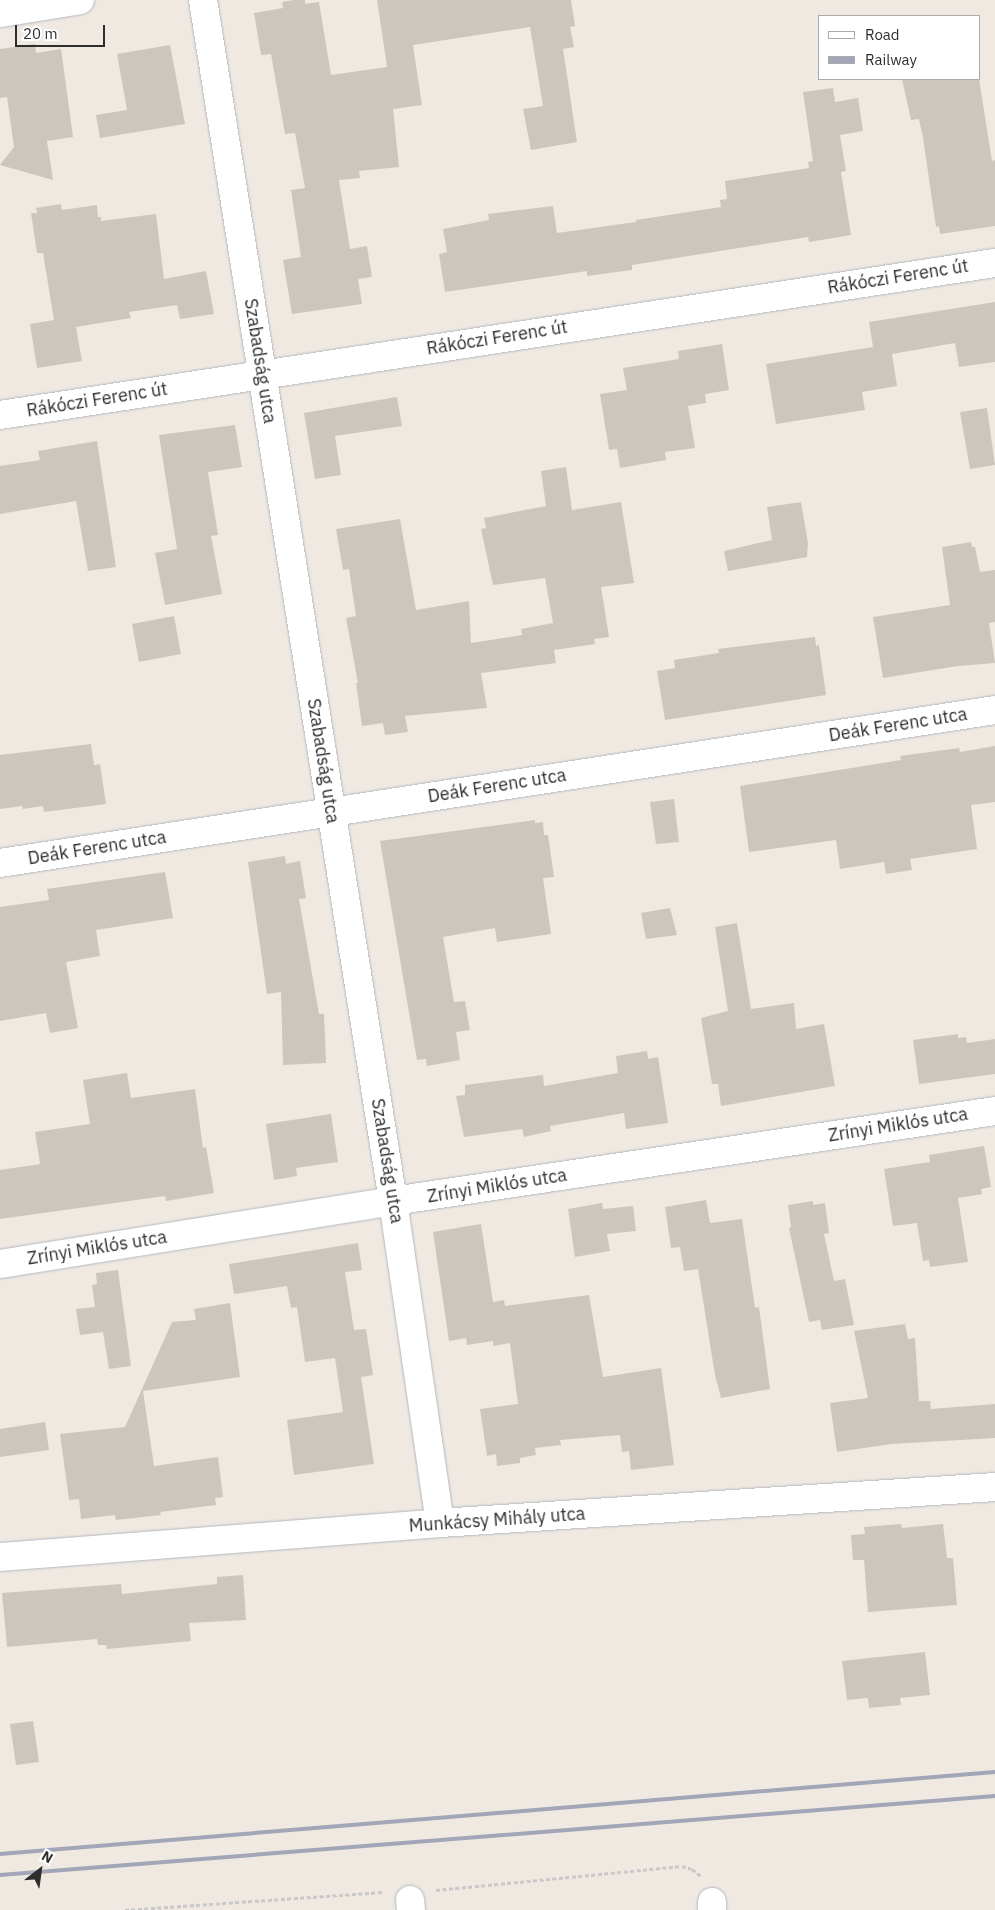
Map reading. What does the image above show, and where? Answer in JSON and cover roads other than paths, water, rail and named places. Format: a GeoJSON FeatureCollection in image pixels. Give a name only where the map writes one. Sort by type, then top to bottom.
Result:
{"type":"FeatureCollection","features":[{"type":"Feature","properties":{"kind":"street"},"geometry":{"type":"LineString","coordinates":[[0,12],[80,0]]}},
{"type":"Feature","properties":{"kind":"street","name":"Szabadság utca"},"geometry":{"type":"LineString","coordinates":[[203,0],[393,1201],[440,1523]]}},
{"type":"Feature","properties":{"kind":"street","name":"Rákóczi Ferenc út"},"geometry":{"type":"LineString","coordinates":[[0,416],[995,262]]}},
{"type":"Feature","properties":{"kind":"street","name":"Deák Ferenc utca"},"geometry":{"type":"LineString","coordinates":[[0,863],[995,710]]}},
{"type":"Feature","properties":{"kind":"street","name":"Zrínyi Miklós utca"},"geometry":{"type":"LineString","coordinates":[[0,1264],[393,1201],[995,1111]]}},
{"type":"Feature","properties":{"kind":"street","name":"Munkácsy Mihály utca"},"geometry":{"type":"LineString","coordinates":[[0,1557],[440,1523],[995,1487]]}},
{"type":"Feature","properties":{"kind":"railway"},"geometry":{"type":"LineString","coordinates":[[0,1854],[995,1772]]}},
{"type":"Feature","properties":{"kind":"railway"},"geometry":{"type":"LineString","coordinates":[[0,1875],[995,1796]]}}]}
